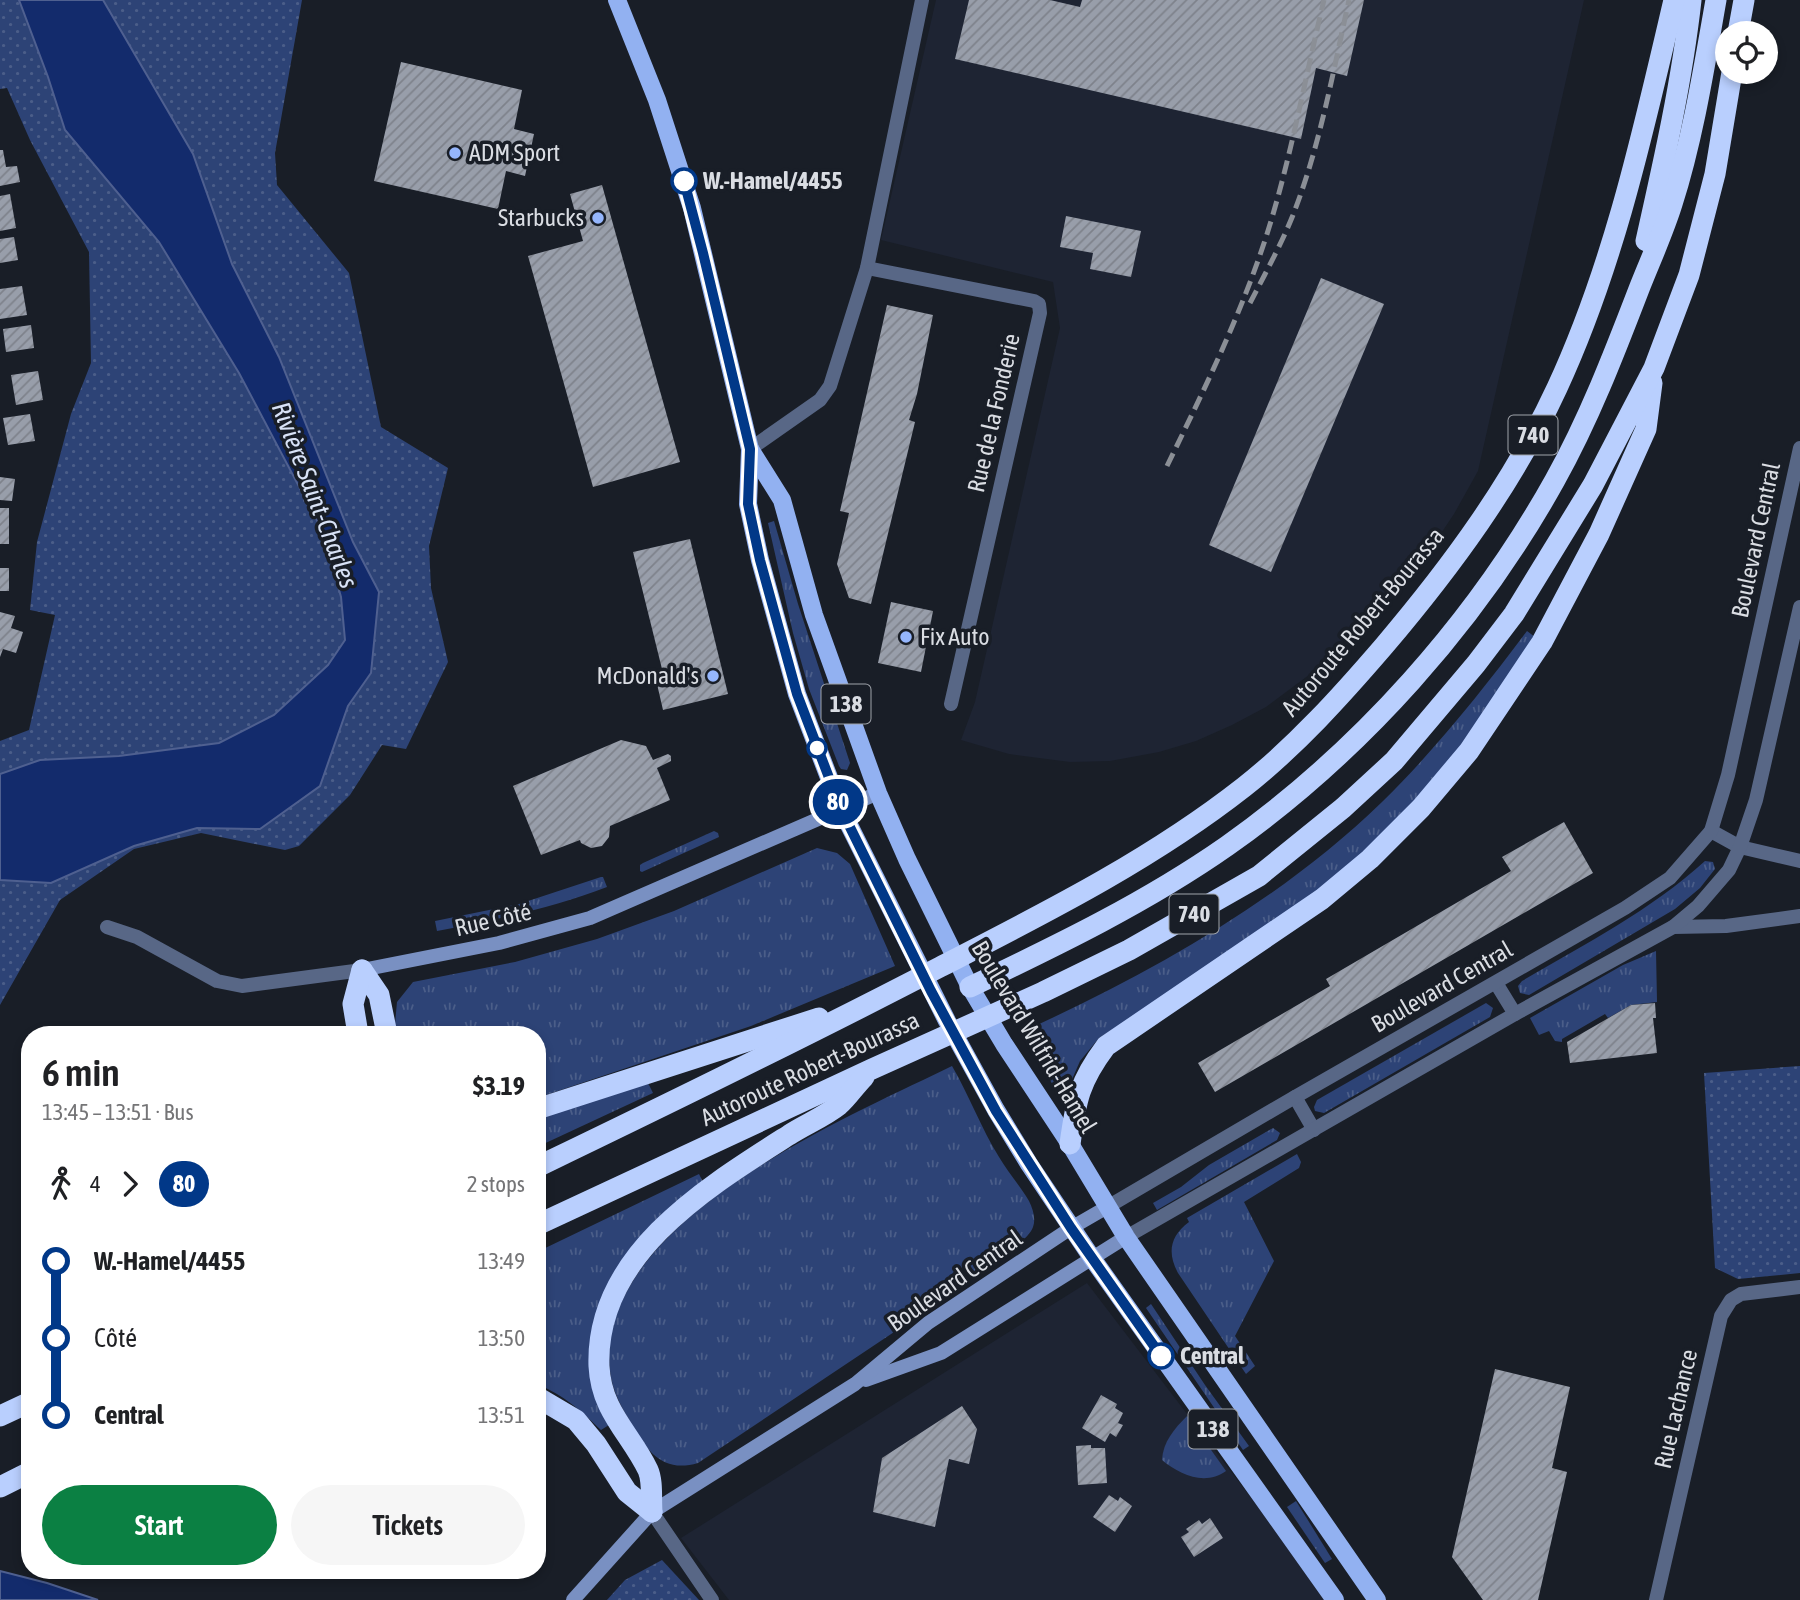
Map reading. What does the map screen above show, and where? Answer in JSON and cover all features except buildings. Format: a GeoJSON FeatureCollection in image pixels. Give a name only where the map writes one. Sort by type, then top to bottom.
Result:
{"type":"FeatureCollection","features":[{"type":"Feature","properties":{"kind":"highway","name":"Autoroute Robert-Bourassa"},"geometry":{"type":"LineString","coordinates":[[546,1163],[875,1001],[1049,911],[1132,864],[1244,787],[1285,752],[1355,680],[1406,620],[1492,506],[1531,440],[1557,388],[1585,321],[1616,234],[1674,0]]}},
{"type":"Feature","properties":{"kind":"highway"},"geometry":{"type":"LineString","coordinates":[[1631,311],[1670,131],[1691,0]]}},
{"type":"Feature","properties":{"kind":"highway"},"geometry":{"type":"LineString","coordinates":[[970,987],[1109,918],[1164,887],[1227,846],[1336,758],[1417,676],[1482,593],[1532,519],[1575,442],[1604,380],[1672,203],[1716,0]]}},
{"type":"Feature","properties":{"kind":"highway"},"geometry":{"type":"LineString","coordinates":[[1740,21],[1744,0]]}},
{"type":"Feature","properties":{"kind":"highway","name":"Autoroute Robert-Bourassa"},"geometry":{"type":"LineString","coordinates":[[546,1221],[1044,992],[1129,950],[1259,876],[1343,808],[1394,761],[1476,664],[1514,614],[1593,485],[1654,368],[1692,262],[1715,174],[1730,84]]}},
{"type":"Feature","properties":{"kind":"highway"},"geometry":{"type":"LineString","coordinates":[[1070,1144],[1076,1105],[1087,1071],[1106,1046],[1322,899],[1370,859],[1421,808],[1469,751],[1542,642],[1599,534],[1646,429],[1654,368]]}},
{"type":"Feature","properties":{"kind":"highway"},"geometry":{"type":"LineString","coordinates":[[356,1026],[352,1004],[362,971]]}},
{"type":"Feature","properties":{"kind":"highway"},"geometry":{"type":"LineString","coordinates":[[362,971],[379,995],[385,1026]]}},
{"type":"Feature","properties":{"kind":"highway"},"geometry":{"type":"LineString","coordinates":[[546,1106],[875,1001]]}},
{"type":"Feature","properties":{"kind":"highway"},"geometry":{"type":"LineString","coordinates":[[652,1512],[649,1472],[617,1423],[604,1396],[599,1368],[603,1326],[620,1281],[641,1250],[672,1217],[744,1165],[838,1106],[872,1069]]}},
{"type":"Feature","properties":{"kind":"highway"},"geometry":{"type":"LineString","coordinates":[[546,1402],[576,1420],[596,1444],[627,1492],[652,1512]]}},
{"type":"Feature","properties":{"kind":"highway"},"geometry":{"type":"LineString","coordinates":[[0,1416],[21,1406]]}},
{"type":"Feature","properties":{"kind":"highway"},"geometry":{"type":"LineString","coordinates":[[0,1487],[21,1476]]}},
{"type":"Feature","properties":{"kind":"main road","name":"Boulevard Wilfrid-Hamel"},"geometry":{"type":"LineString","coordinates":[[617,0],[657,100],[692,208],[750,449],[748,504],[760,560],[797,694],[841,809],[898,927],[996,1111],[1071,1228],[1335,1600]]}},
{"type":"Feature","properties":{"kind":"main road","name":"Boulevard Wilfrid-Hamel"},"geometry":{"type":"LineString","coordinates":[[750,449],[782,500],[814,615],[878,793],[970,987],[1109,1206],[1125,1237],[1377,1600]]}},
{"type":"Feature","properties":{"kind":"street"},"geometry":{"type":"LineString","coordinates":[[750,449],[805,412],[820,400],[830,386],[867,268],[922,0]]}},
{"type":"Feature","properties":{"kind":"street","name":"Rue de la Fonderie"},"geometry":{"type":"LineString","coordinates":[[867,268],[1039,304],[1040,313],[951,704]]}},
{"type":"Feature","properties":{"kind":"street","name":"Boulevard Central"},"geometry":{"type":"LineString","coordinates":[[573,1600],[652,1512],[855,1384],[928,1323],[1071,1228],[1654,891],[1682,866],[1711,831],[1728,775],[1800,448]]}},
{"type":"Feature","properties":{"kind":"street","name":"Boulevard Central"},"geometry":{"type":"LineString","coordinates":[[855,1384],[941,1353],[1125,1237],[1673,927],[1698,906],[1729,870],[1740,847],[1756,800],[1800,607]]}},
{"type":"Feature","properties":{"kind":"street","name":"Rue Côté"},"geometry":{"type":"LineString","coordinates":[[107,927],[137,937],[217,981],[242,986],[362,971],[499,943],[590,918],[878,793]]}},
{"type":"Feature","properties":{"kind":"street"},"geometry":{"type":"LineString","coordinates":[[1711,831],[1740,847],[1800,861]]}},
{"type":"Feature","properties":{"kind":"street"},"geometry":{"type":"LineString","coordinates":[[1673,927],[1726,926],[1800,916]]}},
{"type":"Feature","properties":{"kind":"street"},"geometry":{"type":"LineString","coordinates":[[1496,984],[1515,1014]]}},
{"type":"Feature","properties":{"kind":"street"},"geometry":{"type":"LineString","coordinates":[[1294,1097],[1314,1130]]}},
{"type":"Feature","properties":{"kind":"street","name":"Rue Lachance"},"geometry":{"type":"LineString","coordinates":[[1656,1600],[1721,1315],[1731,1300],[1741,1294],[1800,1287]]}},
{"type":"Feature","properties":{"kind":"street"},"geometry":{"type":"LineString","coordinates":[[652,1512],[712,1600]]}},
{"type":"Feature","properties":{"kind":"shaded area"},"geometry":{"type":"Polygon","coordinates":[[[936,0],[1584,0],[1478,471],[1454,514],[1415,572],[1360,633],[1266,707],[1196,741],[1159,752],[1110,761],[1070,762],[1009,754],[961,740],[975,702],[1060,328],[1053,282],[881,240],[936,0]]]}},
{"type":"Feature","properties":{"kind":"shaded area"},"geometry":{"type":"Polygon","coordinates":[[[1087,1283],[1329,1600],[729,1600],[681,1538],[1087,1283]]]}},
{"type":"Feature","properties":{"kind":"green space"},"geometry":{"type":"Polygon","coordinates":[[[0,0],[19,0],[65,130],[159,242],[239,373],[323,533],[341,597],[345,640],[328,665],[274,715],[219,743],[119,756],[40,760],[0,774],[0,741],[29,730],[55,615],[30,610],[37,542],[71,414],[91,363],[89,252],[30,140],[7,88],[0,89],[0,0]]]}},
{"type":"Feature","properties":{"kind":"green space"},"geometry":{"type":"Polygon","coordinates":[[[103,0],[302,0],[275,153],[277,185],[349,273],[381,427],[448,468],[429,546],[431,588],[448,662],[406,749],[382,745],[350,795],[299,846],[285,850],[201,833],[134,849],[60,900],[0,1005],[0,880],[51,883],[134,846],[197,828],[260,829],[320,786],[348,706],[371,673],[379,592],[353,542],[279,357],[232,264],[193,154],[103,0]]]}},
{"type":"Feature","properties":{"kind":"green space"},"geometry":{"type":"Polygon","coordinates":[[[774,521],[850,763],[847,770],[839,766],[809,689],[793,633],[768,523],[774,521]]]}},
{"type":"Feature","properties":{"kind":"green space"},"geometry":{"type":"Polygon","coordinates":[[[1527,631],[1535,637],[1482,716],[1424,791],[1380,838],[1349,867],[1280,920],[1099,1038],[1080,1061],[1070,1084],[1054,1087],[1024,1035],[1036,1029],[1035,1026],[1128,980],[1218,928],[1262,900],[1344,837],[1421,761],[1458,719],[1527,631]]]}},
{"type":"Feature","properties":{"kind":"green space"},"geometry":{"type":"Polygon","coordinates":[[[714,831],[719,837],[640,871],[640,865],[643,863],[714,831]]]}},
{"type":"Feature","properties":{"kind":"green space"},"geometry":{"type":"Polygon","coordinates":[[[817,848],[837,853],[850,864],[895,966],[751,1026],[546,1095],[546,1026],[396,1026],[397,1002],[413,982],[515,962],[597,939],[674,911],[817,848]]]}},
{"type":"Feature","properties":{"kind":"green space"},"geometry":{"type":"Polygon","coordinates":[[[1705,861],[1713,862],[1715,869],[1700,888],[1675,909],[1529,995],[1520,993],[1518,986],[1522,981],[1640,911],[1705,861]]]}},
{"type":"Feature","properties":{"kind":"green space"},"geometry":{"type":"Polygon","coordinates":[[[601,877],[607,887],[566,901],[524,913],[437,931],[435,921],[519,904],[601,877]]]}},
{"type":"Feature","properties":{"kind":"green space"},"geometry":{"type":"Polygon","coordinates":[[[1656,951],[1657,1002],[1631,1005],[1608,1018],[1605,1014],[1562,1039],[1562,1042],[1555,1041],[1549,1031],[1539,1035],[1530,1018],[1623,965],[1656,951]]]}},
{"type":"Feature","properties":{"kind":"green space"},"geometry":{"type":"Polygon","coordinates":[[[1486,1003],[1493,1008],[1490,1017],[1324,1113],[1315,1111],[1317,1100],[1486,1003]]]}},
{"type":"Feature","properties":{"kind":"green space"},"geometry":{"type":"Polygon","coordinates":[[[952,1066],[993,1146],[1030,1204],[1034,1221],[1029,1234],[1012,1249],[960,1281],[956,1275],[942,1285],[948,1296],[698,1463],[676,1465],[658,1458],[644,1444],[625,1412],[615,1392],[610,1371],[616,1318],[642,1268],[683,1223],[734,1183],[851,1115],[952,1066]]]}},
{"type":"Feature","properties":{"kind":"green space"},"geometry":{"type":"Polygon","coordinates":[[[1800,1066],[1800,1273],[1738,1279],[1715,1268],[1704,1073],[1800,1066]]]}},
{"type":"Feature","properties":{"kind":"green space"},"geometry":{"type":"Polygon","coordinates":[[[648,1083],[653,1093],[546,1143],[546,1116],[648,1083]]]}},
{"type":"Feature","properties":{"kind":"green space"},"geometry":{"type":"Polygon","coordinates":[[[1273,1128],[1280,1133],[1277,1140],[1157,1210],[1153,1203],[1181,1187],[1209,1165],[1273,1128]]]}},
{"type":"Feature","properties":{"kind":"green space"},"geometry":{"type":"Polygon","coordinates":[[[1297,1154],[1301,1162],[1299,1168],[1244,1202],[1274,1261],[1235,1336],[1255,1366],[1246,1374],[1178,1273],[1172,1259],[1172,1245],[1178,1233],[1189,1222],[1187,1218],[1297,1154]]]}},
{"type":"Feature","properties":{"kind":"green space"},"geometry":{"type":"Polygon","coordinates":[[[699,1174],[704,1184],[614,1276],[602,1297],[593,1323],[589,1367],[609,1425],[601,1430],[571,1404],[546,1388],[546,1248],[699,1174]]]}},
{"type":"Feature","properties":{"kind":"green space"},"geometry":{"type":"Polygon","coordinates":[[[1151,1304],[1249,1446],[1243,1450],[1146,1308],[1151,1304]]]}},
{"type":"Feature","properties":{"kind":"green space"},"geometry":{"type":"Polygon","coordinates":[[[1187,1416],[1226,1471],[1210,1478],[1193,1477],[1162,1460],[1164,1447],[1170,1436],[1187,1416]]]}},
{"type":"Feature","properties":{"kind":"green space"},"geometry":{"type":"Polygon","coordinates":[[[1296,1501],[1332,1559],[1325,1563],[1287,1507],[1296,1501]]]}},
{"type":"Feature","properties":{"kind":"green space"},"geometry":{"type":"Polygon","coordinates":[[[662,1560],[699,1600],[607,1600],[625,1580],[662,1560]]]}},
{"type":"Feature","properties":{"kind":"water","name":"Rivière Saint-Charles"},"geometry":{"type":"Polygon","coordinates":[[[19,0],[103,0],[193,154],[232,264],[279,357],[353,542],[379,592],[371,673],[348,706],[320,786],[260,829],[197,828],[134,846],[51,883],[0,880],[0,774],[40,760],[119,756],[219,743],[274,715],[328,665],[345,640],[341,597],[323,532],[239,373],[159,242],[65,130],[19,0]]]}},
{"type":"Feature","properties":{"kind":"water"},"geometry":{"type":"Polygon","coordinates":[[[0,1571],[98,1600],[0,1600],[0,1571]]]}},
{"type":"Feature","properties":{"kind":"railway"},"geometry":{"type":"LineString","coordinates":[[1167,466],[1234,323],[1257,264],[1291,147],[1324,0]]}},
{"type":"Feature","properties":{"kind":"railway"},"geometry":{"type":"LineString","coordinates":[[1250,303],[1303,189],[1325,109],[1349,0]]}},
{"type":"Feature","properties":{"kind":"bus line","name":"80"},"geometry":{"type":"LineString","coordinates":[[684,181],[750,449],[748,504],[760,560],[797,694],[841,809],[898,927],[996,1111],[1071,1228],[1161,1356]]}},
{"type":"Feature","properties":{"kind":"place","name":"ADM Sport"},"geometry":{"type":"Point","coordinates":[455,153]}},
{"type":"Feature","properties":{"kind":"place","name":"W.-Hamel/4455"},"geometry":{"type":"Point","coordinates":[684,181]}},
{"type":"Feature","properties":{"kind":"place","name":"Starbucks"},"geometry":{"type":"Point","coordinates":[598,218]}},
{"type":"Feature","properties":{"kind":"place","name":"Fix Auto"},"geometry":{"type":"Point","coordinates":[906,637]}},
{"type":"Feature","properties":{"kind":"place","name":"McDonald's"},"geometry":{"type":"Point","coordinates":[713,676]}},
{"type":"Feature","properties":{"kind":"place","name":"Central"},"geometry":{"type":"Point","coordinates":[1161,1356]}}]}
